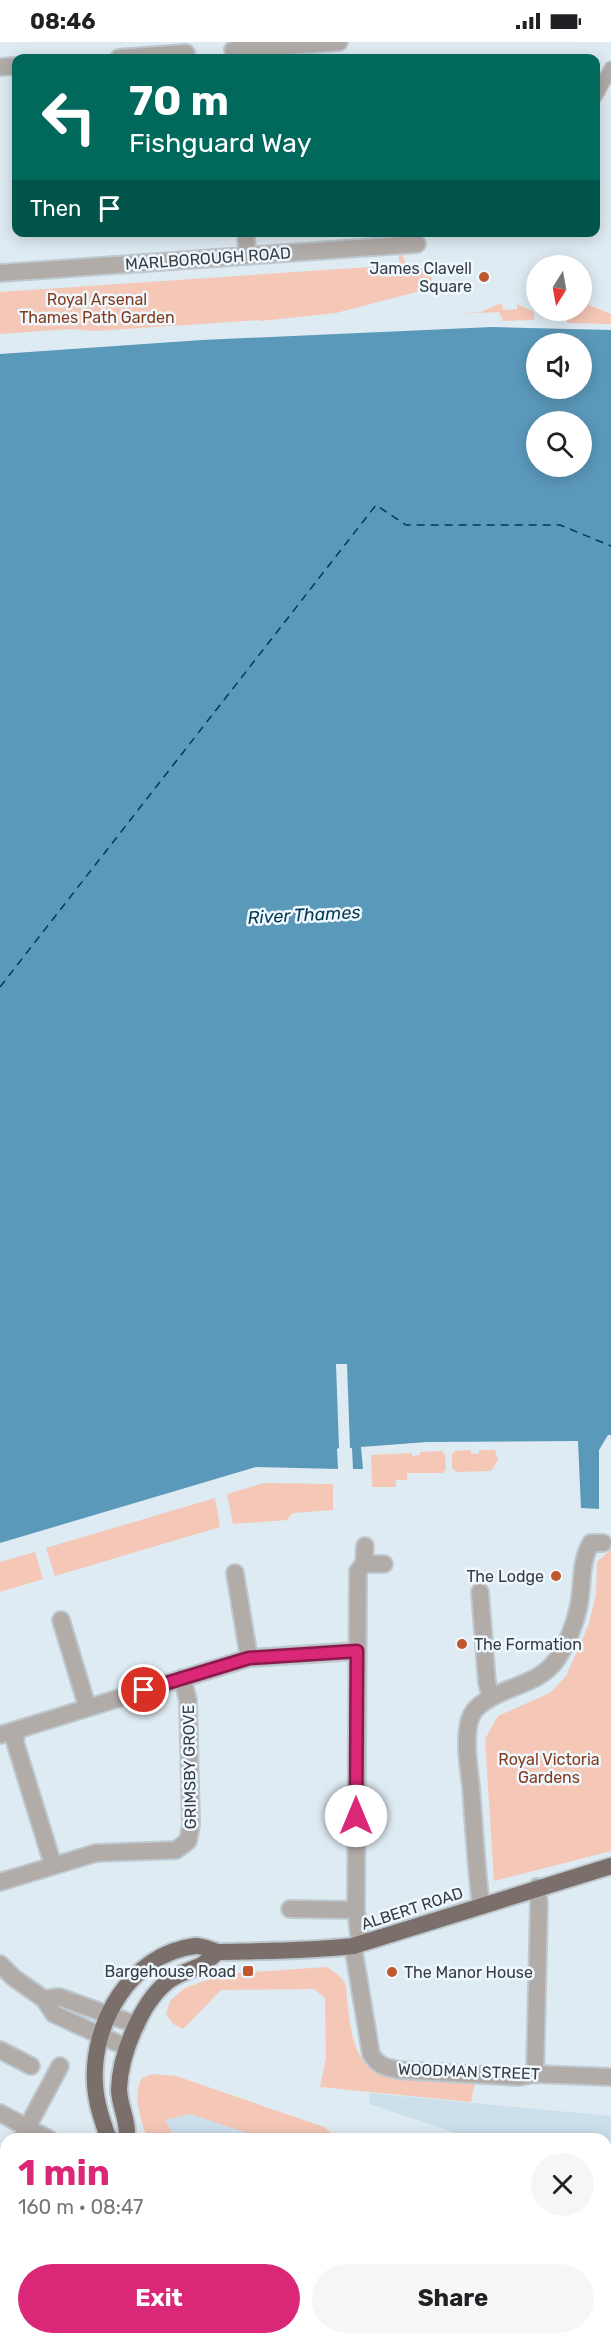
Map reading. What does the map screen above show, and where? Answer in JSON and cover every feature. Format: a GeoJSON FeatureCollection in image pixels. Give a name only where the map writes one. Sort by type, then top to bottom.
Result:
{"type":"FeatureCollection","features":[{"type":"Feature","properties":{"kind":"highway","name":"ALBERT ROAD"},"geometry":{"type":"LineString","coordinates":[[107,2133],[99,2109],[95,2083],[100,2037],[107,2014],[126,1984],[153,1961],[172,1952],[197,1946],[218,1952],[327,1949],[357,1945],[537,1887],[611,1866]]}},
{"type":"Feature","properties":{"kind":"highway"},"geometry":{"type":"LineString","coordinates":[[128,2133],[119,2091],[126,2047],[151,1999],[165,1983],[180,1973],[201,1965],[218,1952]]}},
{"type":"Feature","properties":{"kind":"street"},"geometry":{"type":"LineString","coordinates":[[233,50],[339,42]]}},
{"type":"Feature","properties":{"kind":"street"},"geometry":{"type":"LineString","coordinates":[[173,54],[186,53]]}},
{"type":"Feature","properties":{"kind":"street"},"geometry":{"type":"LineString","coordinates":[[600,89],[611,68]]}},
{"type":"Feature","properties":{"kind":"street"},"geometry":{"type":"LineString","coordinates":[[246,237],[247,256]]}},
{"type":"Feature","properties":{"kind":"street","name":"MARLBOROUGH ROAD"},"geometry":{"type":"LineString","coordinates":[[0,273],[417,244]]}},
{"type":"Feature","properties":{"kind":"street"},"geometry":{"type":"LineString","coordinates":[[481,1905],[467,1731],[472,1713],[491,1697],[532,1680],[548,1670],[557,1660],[569,1639],[575,1620],[584,1555],[591,1543],[603,1543]]}},
{"type":"Feature","properties":{"kind":"street","name":"WOODMAN STREET"},"geometry":{"type":"LineString","coordinates":[[364,1546],[364,1564],[358,1571],[356,1910],[357,1945],[371,2054],[383,2067],[398,2070],[518,2077],[535,2074],[611,2077]]}},
{"type":"Feature","properties":{"kind":"street"},"geometry":{"type":"LineString","coordinates":[[364,1564],[384,1564]]}},
{"type":"Feature","properties":{"kind":"street"},"geometry":{"type":"LineString","coordinates":[[235,1573],[249,1658]]}},
{"type":"Feature","properties":{"kind":"street"},"geometry":{"type":"LineString","coordinates":[[480,1592],[487,1683],[491,1697]]}},
{"type":"Feature","properties":{"kind":"street"},"geometry":{"type":"LineString","coordinates":[[61,1620],[87,1706]]}},
{"type":"Feature","properties":{"kind":"street"},"geometry":{"type":"LineString","coordinates":[[0,1735],[87,1706],[249,1658],[357,1651]]}},
{"type":"Feature","properties":{"kind":"street","name":"GRIMSBY GROVE"},"geometry":{"type":"LineString","coordinates":[[0,1882],[53,1864],[96,1853],[176,1850],[188,1841],[192,1825],[188,1700],[182,1678]]}},
{"type":"Feature","properties":{"kind":"street"},"geometry":{"type":"LineString","coordinates":[[17,1730],[15,1742],[53,1864]]}},
{"type":"Feature","properties":{"kind":"street"},"geometry":{"type":"LineString","coordinates":[[535,2074],[539,1904],[537,1887]]}},
{"type":"Feature","properties":{"kind":"street"},"geometry":{"type":"LineString","coordinates":[[290,1909],[356,1910]]}},
{"type":"Feature","properties":{"kind":"street"},"geometry":{"type":"LineString","coordinates":[[0,1964],[14,1978],[44,1998],[54,2014],[126,2047]]}},
{"type":"Feature","properties":{"kind":"street"},"geometry":{"type":"LineString","coordinates":[[44,1998],[59,1997],[138,2025]]}},
{"type":"Feature","properties":{"kind":"street"},"geometry":{"type":"LineString","coordinates":[[0,2050],[31,2066]]}},
{"type":"Feature","properties":{"kind":"street"},"geometry":{"type":"LineString","coordinates":[[0,2113],[24,2133],[60,2066]]}},
{"type":"Feature","properties":{"kind":"shaded area"},"geometry":{"type":"Polygon","coordinates":[[[369,2093],[611,2116],[611,2133],[455,2133],[370,2104],[369,2093]]]}},
{"type":"Feature","properties":{"kind":"shaded area"},"geometry":{"type":"Polygon","coordinates":[[[190,2114],[247,2133],[173,2133],[165,2120],[190,2114]]]}},
{"type":"Feature","properties":{"kind":"green space","name":"Royal Arsenal Thames Path Garden"},"geometry":{"type":"Polygon","coordinates":[[[401,252],[407,266],[431,269],[432,288],[336,313],[260,321],[0,334],[0,292],[399,265],[399,253],[401,252]]]}},
{"type":"Feature","properties":{"kind":"green space"},"geometry":{"type":"Polygon","coordinates":[[[502,304],[503,310],[517,309],[517,304],[526,308],[526,320],[503,321],[499,312],[457,314],[481,312],[502,304]]]}},
{"type":"Feature","properties":{"kind":"green space"},"geometry":{"type":"Polygon","coordinates":[[[592,306],[611,314],[611,324],[567,323],[567,321],[592,321],[592,306]]]}},
{"type":"Feature","properties":{"kind":"green space"},"geometry":{"type":"Polygon","coordinates":[[[471,1450],[471,1453],[479,1454],[479,1450],[495,1450],[498,1460],[491,1471],[457,1472],[452,1468],[452,1454],[455,1451],[471,1450]]]}},
{"type":"Feature","properties":{"kind":"green space"},"geometry":{"type":"Polygon","coordinates":[[[442,1451],[445,1455],[446,1469],[443,1473],[407,1473],[407,1480],[396,1480],[396,1487],[372,1487],[371,1455],[412,1453],[412,1456],[420,1455],[420,1452],[442,1451]]]}},
{"type":"Feature","properties":{"kind":"green space"},"geometry":{"type":"Polygon","coordinates":[[[264,1483],[333,1484],[333,1510],[293,1513],[287,1520],[233,1524],[227,1494],[264,1483]]]}},
{"type":"Feature","properties":{"kind":"green space"},"geometry":{"type":"Polygon","coordinates":[[[215,1498],[220,1527],[55,1576],[46,1548],[215,1498]]]}},
{"type":"Feature","properties":{"kind":"green space","name":"Royal Victoria Gardens"},"geometry":{"type":"Polygon","coordinates":[[[611,1549],[611,1851],[494,1881],[485,1739],[498,1716],[550,1693],[566,1676],[589,1624],[596,1594],[597,1562],[611,1549]]]}},
{"type":"Feature","properties":{"kind":"green space"},"geometry":{"type":"Polygon","coordinates":[[[35,1552],[43,1579],[0,1592],[0,1562],[35,1552]]]}},
{"type":"Feature","properties":{"kind":"green space"},"geometry":{"type":"Polygon","coordinates":[[[326,1967],[345,1983],[355,2044],[359,2054],[372,2070],[382,2075],[475,2082],[471,2102],[320,2087],[326,2058],[325,1998],[314,1989],[221,1990],[183,2029],[173,2024],[166,2014],[170,2001],[185,1988],[224,1974],[326,1967]]]}},
{"type":"Feature","properties":{"kind":"green space"},"geometry":{"type":"Polygon","coordinates":[[[152,2074],[176,2076],[324,2127],[331,2133],[247,2133],[190,2114],[165,2120],[173,2133],[145,2133],[137,2100],[142,2078],[152,2074]]]}},
{"type":"Feature","properties":{"kind":"water","name":"River Thames"},"geometry":{"type":"Polygon","coordinates":[[[492,327],[611,330],[611,1435],[608,1435],[599,1450],[599,1509],[581,1508],[578,1441],[427,1442],[361,1447],[363,1469],[353,1469],[347,1364],[336,1364],[338,1469],[256,1467],[0,1543],[0,354],[202,340],[492,327]]]}},
{"type":"Feature","properties":{"kind":"ferry route"},"geometry":{"type":"LineString","coordinates":[[0,987],[376,505],[406,525],[560,525],[611,546]]}},
{"type":"Feature","properties":{"kind":"place","name":"James Clavell Square"},"geometry":{"type":"Point","coordinates":[484,277]}},
{"type":"Feature","properties":{"kind":"place","name":"The Lodge"},"geometry":{"type":"Point","coordinates":[556,1576]}},
{"type":"Feature","properties":{"kind":"place","name":"The Formation"},"geometry":{"type":"Point","coordinates":[462,1644]}},
{"type":"Feature","properties":{"kind":"place","name":"Bargehouse Road"},"geometry":{"type":"Point","coordinates":[248,1971]}},
{"type":"Feature","properties":{"kind":"place","name":"The Manor House"},"geometry":{"type":"Point","coordinates":[392,1972]}},
{"type":"Feature","properties":{"kind":"route"},"geometry":{"type":"LineString","coordinates":[[144,1690],[249,1658],[357,1651],[356,1816]]}}]}
